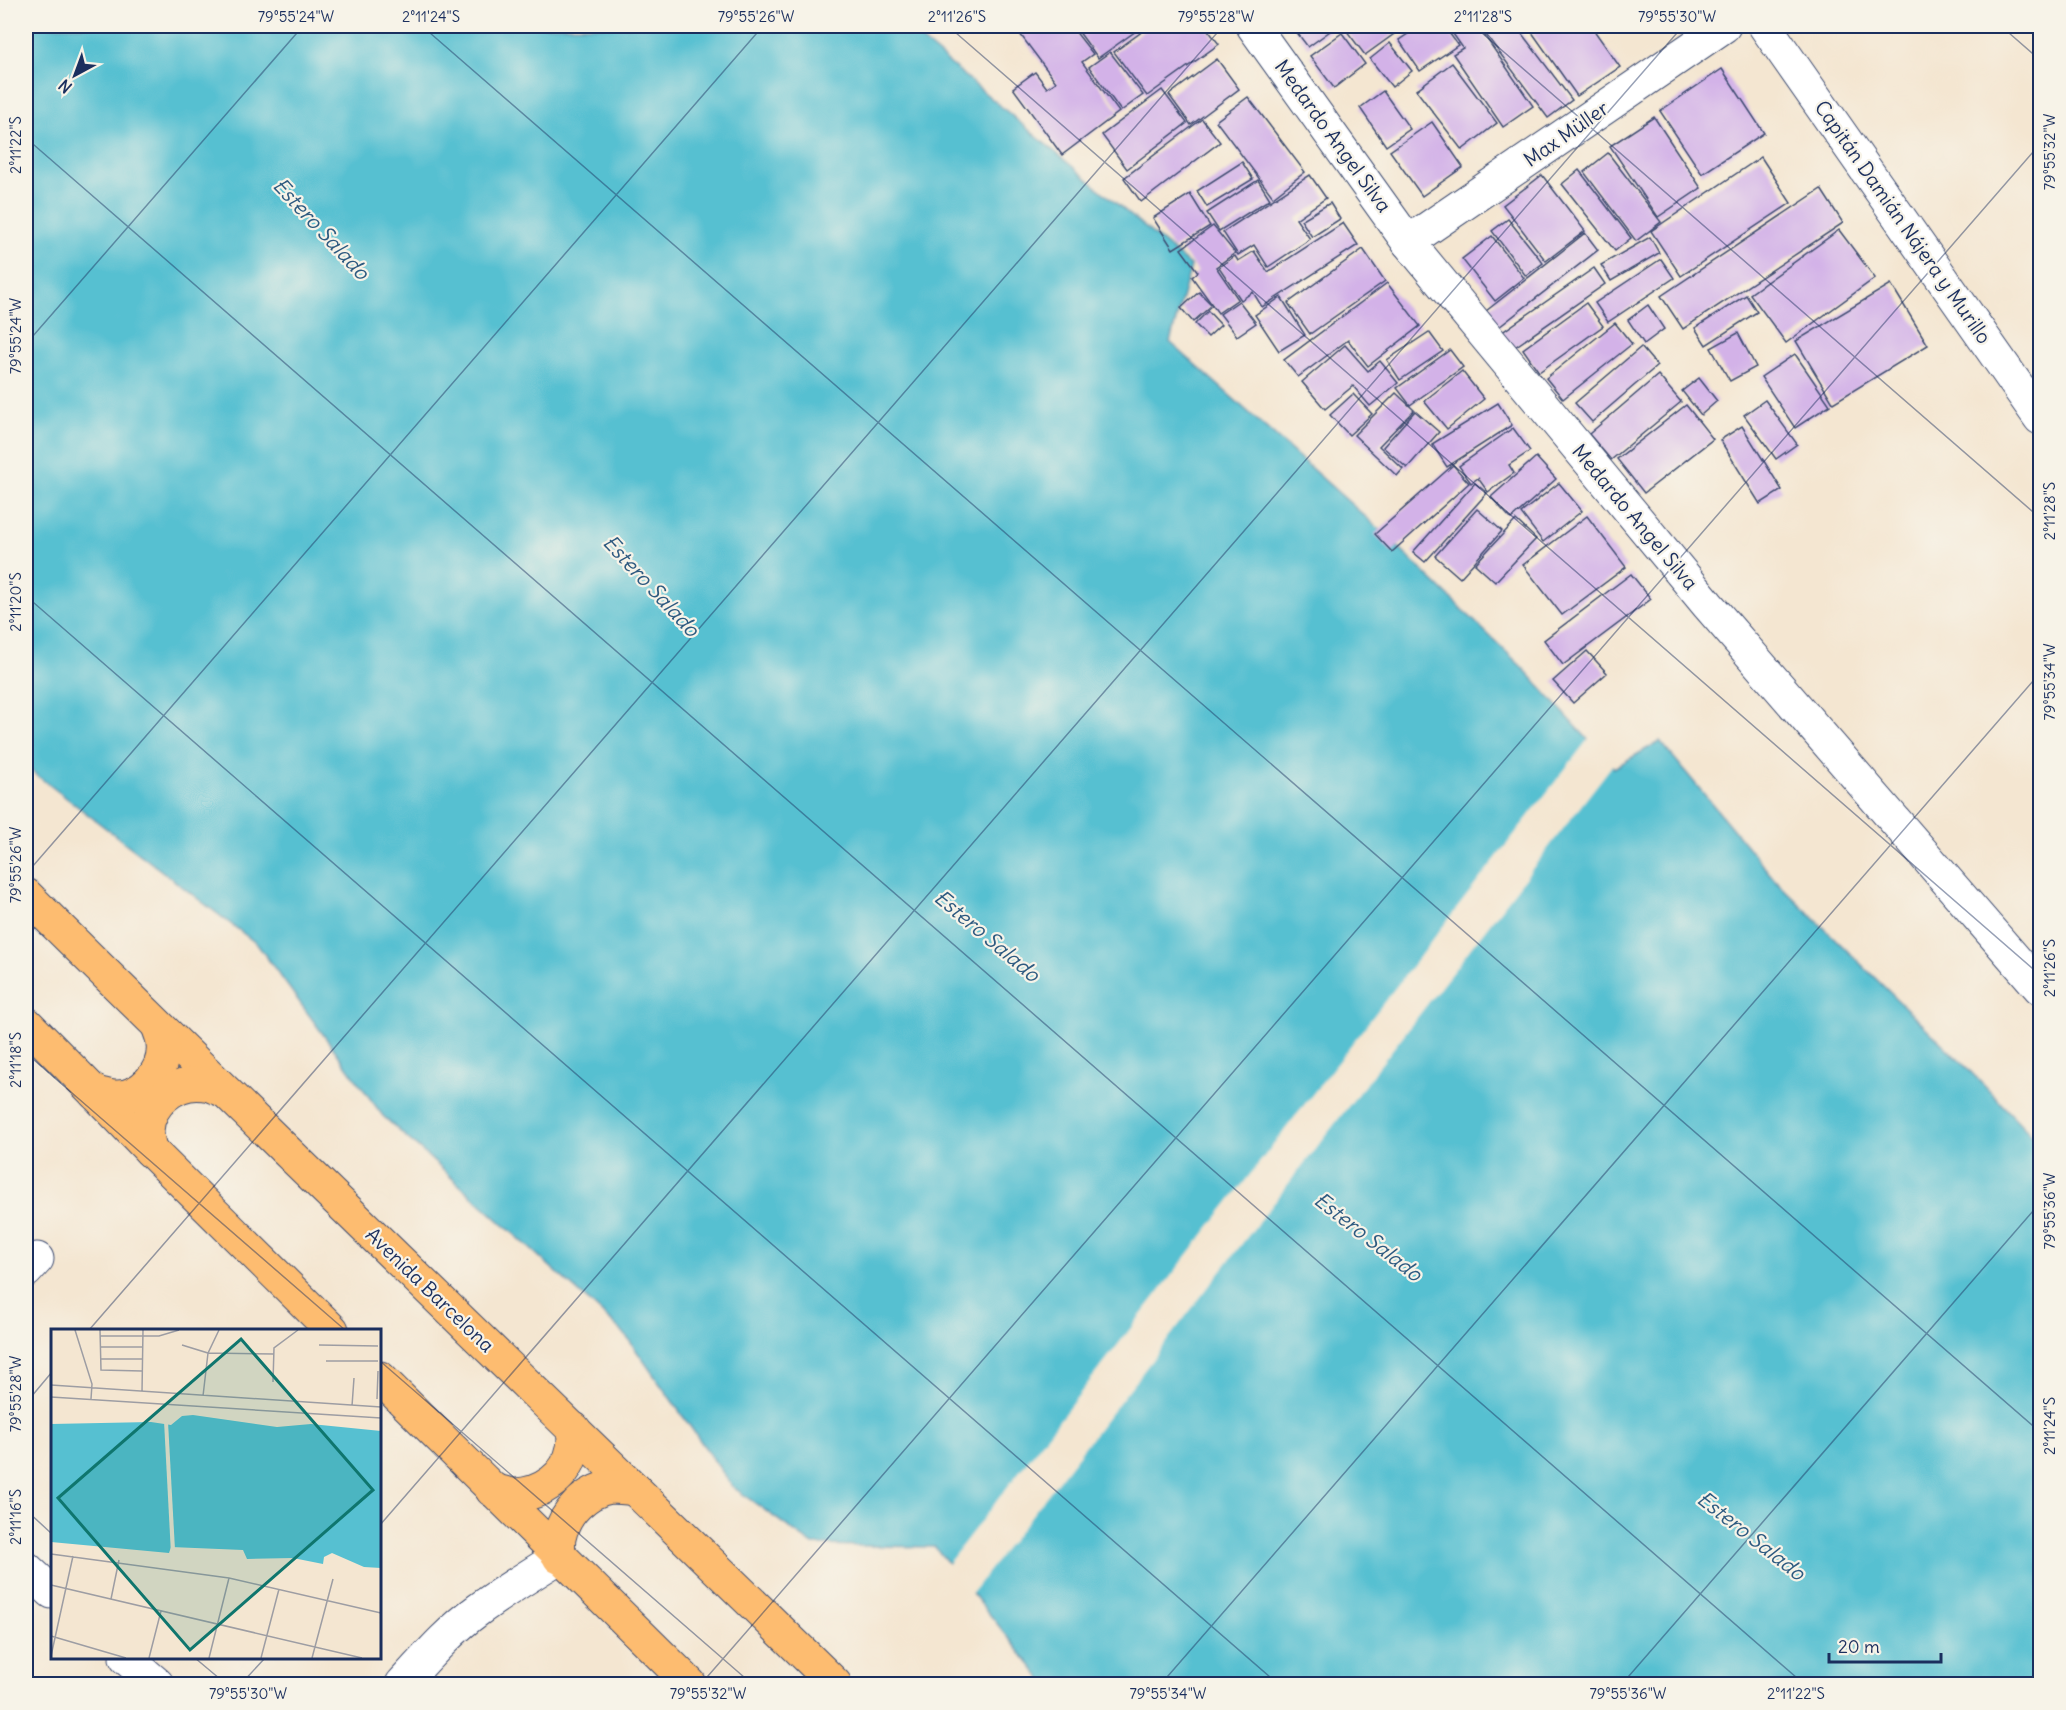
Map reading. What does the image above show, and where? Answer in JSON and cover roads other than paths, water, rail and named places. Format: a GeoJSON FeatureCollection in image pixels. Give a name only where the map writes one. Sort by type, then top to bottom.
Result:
{"type":"FeatureCollection","features":[{"type":"Feature","properties":{"kind":"main road","name":"Avenida Barcelona"},"geometry":{"type":"LineString","coordinates":[[26,895],[222,1090],[835,1684]]}},
{"type":"Feature","properties":{"kind":"main road"},"geometry":{"type":"LineString","coordinates":[[26,1023],[150,1150],[331,1329]]}},
{"type":"Feature","properties":{"kind":"main road"},"geometry":{"type":"LineString","coordinates":[[95,1093],[116,1097],[136,1093],[152,1080],[161,1064],[164,1045],[158,1026]]}},
{"type":"Feature","properties":{"kind":"main road"},"geometry":{"type":"LineString","coordinates":[[150,1150],[147,1129],[153,1110],[166,1094],[184,1085],[203,1084],[222,1090]]}},
{"type":"Feature","properties":{"kind":"main road"},"geometry":{"type":"LineString","coordinates":[[381,1379],[690,1684]]}},
{"type":"Feature","properties":{"kind":"main road"},"geometry":{"type":"LineString","coordinates":[[492,1490],[514,1495],[535,1492],[555,1481],[566,1467],[573,1449],[574,1430]]}},
{"type":"Feature","properties":{"kind":"main road"},"geometry":{"type":"LineString","coordinates":[[559,1557],[560,1537],[566,1519],[578,1504],[593,1493],[611,1487],[635,1488]]}},
{"type":"Feature","properties":{"kind":"street","name":"Medardo Angel Silva"},"geometry":{"type":"LineString","coordinates":[[1253,26],[1408,242],[1708,605],[2034,970]]}},
{"type":"Feature","properties":{"kind":"street","name":"Max Müller"},"geometry":{"type":"LineString","coordinates":[[1408,242],[1724,26]]}},
{"type":"Feature","properties":{"kind":"street","name":"Capitán Damián Nájera y Murillo"},"geometry":{"type":"LineString","coordinates":[[1765,26],[2039,414]]}},
{"type":"Feature","properties":{"kind":"street"},"geometry":{"type":"LineString","coordinates":[[402,1684],[436,1647],[486,1604],[559,1557]]}},
{"type":"Feature","properties":{"kind":"street"},"geometry":{"type":"LineString","coordinates":[[26,1568],[51,1591]]}},
{"type":"Feature","properties":{"kind":"street"},"geometry":{"type":"LineString","coordinates":[[127,1659],[157,1684]]}},
{"type":"Feature","properties":{"kind":"water","name":"Estero Salado"},"geometry":{"type":"Polygon","coordinates":[[[26,26],[905,26],[1191,266],[1170,342],[1378,528],[1523,668],[1614,768],[1660,741],[1775,880],[1968,1069],[2040,1144],[2040,1684],[1046,1684],[935,1547],[813,1545],[733,1487],[624,1333],[383,1116],[257,944],[26,767],[26,26]]]}}]}
